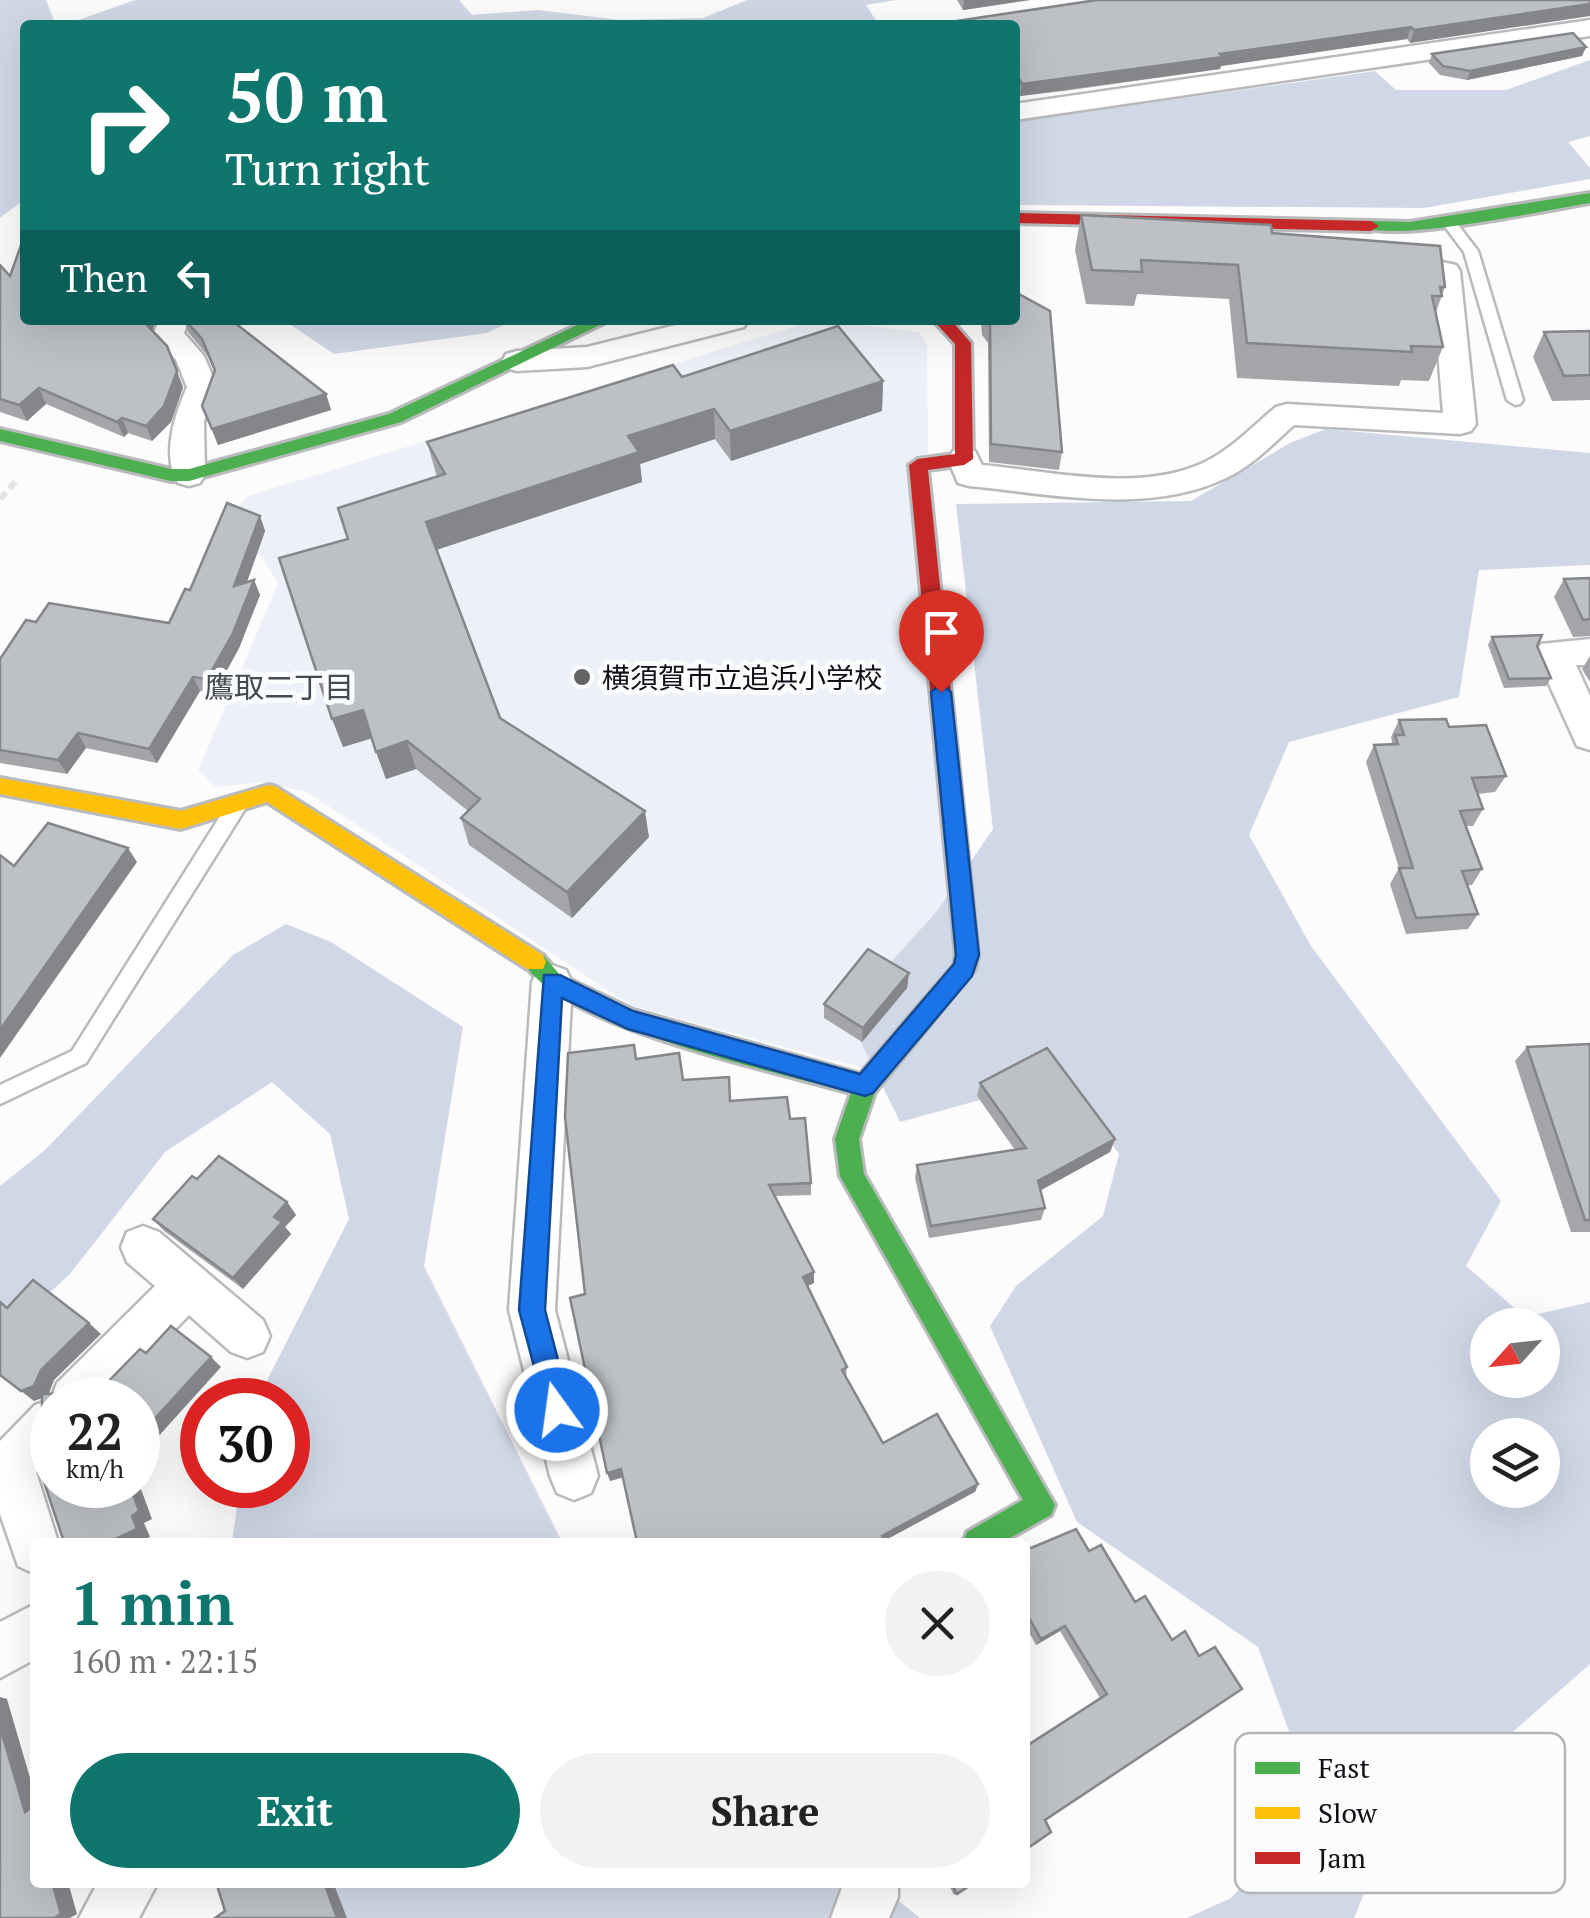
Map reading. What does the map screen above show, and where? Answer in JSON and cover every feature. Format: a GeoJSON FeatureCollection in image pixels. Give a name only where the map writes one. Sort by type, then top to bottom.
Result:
{"type":"FeatureCollection","features":[{"type":"Feature","properties":{"kind":"street"},"geometry":{"type":"LineString","coordinates":[[1020,111],[1590,28]]}},
{"type":"Feature","properties":{"kind":"street"},"geometry":{"type":"LineString","coordinates":[[1020,218],[1410,227],[1590,198]]}},
{"type":"Feature","properties":{"kind":"street"},"geometry":{"type":"LineString","coordinates":[[946,325],[963,343],[964,459],[969,475],[1132,486],[1182,482],[1213,472],[1239,457],[1288,414],[1460,424],[1446,272],[1412,262],[1344,257],[1311,248],[1302,224]]}},
{"type":"Feature","properties":{"kind":"street"},"geometry":{"type":"LineString","coordinates":[[172,325],[168,335],[189,356],[202,387],[188,421],[189,475]]}},
{"type":"Feature","properties":{"kind":"street"},"geometry":{"type":"LineString","coordinates":[[0,435],[189,475],[395,418],[592,325]]}},
{"type":"Feature","properties":{"kind":"street"},"geometry":{"type":"LineString","coordinates":[[517,361],[587,357],[713,325]]}},
{"type":"Feature","properties":{"kind":"street"},"geometry":{"type":"LineString","coordinates":[[964,459],[918,465],[968,955],[964,969],[865,1086],[847,1139],[852,1176],[1041,1505],[984,1538]]}},
{"type":"Feature","properties":{"kind":"street"},"geometry":{"type":"LineString","coordinates":[[1590,652],[1553,653],[1590,736]]}},
{"type":"Feature","properties":{"kind":"street"},"geometry":{"type":"LineString","coordinates":[[0,786],[181,820],[242,798],[269,793],[347,837],[420,890],[537,962],[552,982],[628,1019],[865,1086]]}},
{"type":"Feature","properties":{"kind":"street"},"geometry":{"type":"LineString","coordinates":[[552,982],[532,1310],[574,1476]]}},
{"type":"Feature","properties":{"kind":"street"},"geometry":{"type":"LineString","coordinates":[[142,1247],[247,1336]]}},
{"type":"Feature","properties":{"kind":"street"},"geometry":{"type":"LineString","coordinates":[[96,1378],[187,1285]]}},
{"type":"Feature","properties":{"kind":"street"},"geometry":{"type":"LineString","coordinates":[[30,1445],[10,1466],[31,1538]]}},
{"type":"Feature","properties":{"kind":"street"},"geometry":{"type":"LineString","coordinates":[[0,1652],[30,1632]]}},
{"type":"Feature","properties":{"kind":"street"},"geometry":{"type":"LineString","coordinates":[[107,1918],[127,1888]]}},
{"type":"Feature","properties":{"kind":"street"},"geometry":{"type":"LineString","coordinates":[[860,1918],[871,1888]]}},
{"type":"Feature","properties":{"kind":"lane"},"geometry":{"type":"LineString","coordinates":[[1447,220],[1471,251],[1516,400]]}},
{"type":"Feature","properties":{"kind":"lane"},"geometry":{"type":"LineString","coordinates":[[0,1095],[79,1058],[242,798]]}},
{"type":"Feature","properties":{"kind":"shaded area"},"geometry":{"type":"Polygon","coordinates":[[[0,0],[46,0],[54,20],[20,20],[20,203],[0,218],[0,0]]]}},
{"type":"Feature","properties":{"kind":"shaded area"},"geometry":{"type":"Polygon","coordinates":[[[135,0],[459,0],[472,15],[538,10],[620,20],[78,20],[135,0]]]}},
{"type":"Feature","properties":{"kind":"shaded area"},"geometry":{"type":"Polygon","coordinates":[[[747,0],[897,0],[866,5],[876,20],[620,20],[703,18],[747,0]]]}},
{"type":"Feature","properties":{"kind":"shaded area"},"geometry":{"type":"Polygon","coordinates":[[[1590,60],[1590,136],[1568,142],[1590,168],[1590,179],[1424,208],[1020,205],[1020,121],[1375,71],[1396,90],[1506,90],[1590,60]]]}},
{"type":"Feature","properties":{"kind":"shaded area"},"geometry":{"type":"Polygon","coordinates":[[[291,325],[504,325],[487,333],[334,354],[291,325]]]}},
{"type":"Feature","properties":{"kind":"shaded area","name":"横須賀市立追浜小学校"},"geometry":{"type":"Polygon","coordinates":[[[800,325],[859,325],[919,332],[927,343],[928,453],[955,959],[863,1068],[632,1006],[307,792],[261,782],[216,787],[198,771],[278,584],[262,556],[217,533],[248,496],[800,325]]]}},
{"type":"Feature","properties":{"kind":"shaded area"},"geometry":{"type":"Polygon","coordinates":[[[1326,429],[1590,453],[1590,565],[1479,570],[1459,697],[1289,742],[1249,835],[1311,946],[1501,1201],[1466,1266],[1515,1308],[1470,1308],[1470,1398],[1560,1398],[1560,1309],[1590,1302],[1590,1664],[1511,1733],[1290,1733],[1258,1647],[1077,1522],[990,1326],[1016,1286],[1103,1216],[1119,1154],[1063,1077],[900,1122],[846,1012],[937,911],[993,829],[956,504],[1191,501],[1292,442],[1326,429]]]}},
{"type":"Feature","properties":{"kind":"shaded area"},"geometry":{"type":"Polygon","coordinates":[[[286,924],[331,942],[463,1027],[424,1266],[560,1538],[233,1538],[237,1508],[310,1508],[310,1378],[268,1378],[349,1219],[330,1134],[272,1082],[165,1152],[70,1274],[0,1338],[0,1186],[45,1150],[233,955],[286,924]]]}},
{"type":"Feature","properties":{"kind":"shaded area"},"geometry":{"type":"Polygon","coordinates":[[[323,1888],[883,1888],[920,1918],[313,1918],[323,1888]]]}},
{"type":"Feature","properties":{"kind":"shaded area"},"geometry":{"type":"Polygon","coordinates":[[[1236,1893],[1364,1893],[1354,1918],[1187,1918],[1236,1893]]]}},
{"type":"Feature","properties":{"kind":"building"},"geometry":{"type":"Polygon","coordinates":[[[1097,0],[1590,0],[1590,4],[1022,84],[1020,20],[963,20],[1097,0]]]}},
{"type":"Feature","properties":{"kind":"building"},"geometry":{"type":"Polygon","coordinates":[[[1573,33],[1586,47],[1470,71],[1443,66],[1432,54],[1573,33]]]}},
{"type":"Feature","properties":{"kind":"building"},"geometry":{"type":"Polygon","coordinates":[[[1081,215],[1271,225],[1272,233],[1440,246],[1445,287],[1440,287],[1442,296],[1432,296],[1443,347],[1411,346],[1412,352],[1247,343],[1238,265],[1141,260],[1142,272],[1092,270],[1081,215]]]}},
{"type":"Feature","properties":{"kind":"building"},"geometry":{"type":"Polygon","coordinates":[[[20,248],[20,325],[147,325],[167,346],[177,371],[164,406],[146,426],[122,418],[117,422],[39,388],[19,405],[0,399],[0,265],[10,276],[20,248]]]}},
{"type":"Feature","properties":{"kind":"building"},"geometry":{"type":"Polygon","coordinates":[[[1020,295],[1050,311],[1062,452],[991,444],[990,325],[1020,325],[1020,295]]]}},
{"type":"Feature","properties":{"kind":"building"},"geometry":{"type":"Polygon","coordinates":[[[189,325],[238,325],[326,394],[212,429],[202,406],[215,370],[202,339],[189,325]]]}},
{"type":"Feature","properties":{"kind":"building"},"geometry":{"type":"Polygon","coordinates":[[[838,326],[883,381],[730,431],[714,409],[628,436],[639,452],[426,522],[500,718],[645,811],[567,892],[461,818],[480,799],[407,741],[376,752],[363,710],[332,719],[279,558],[348,539],[338,508],[445,474],[427,442],[673,365],[682,377],[838,326]]]}},
{"type":"Feature","properties":{"kind":"building"},"geometry":{"type":"Polygon","coordinates":[[[1590,331],[1590,375],[1564,376],[1544,332],[1590,331]]]}},
{"type":"Feature","properties":{"kind":"building"},"geometry":{"type":"Polygon","coordinates":[[[227,503],[260,516],[234,586],[254,580],[233,633],[207,679],[193,677],[149,749],[78,733],[58,760],[0,750],[0,659],[26,620],[36,622],[49,603],[169,623],[185,589],[190,590],[227,503]]]}},
{"type":"Feature","properties":{"kind":"building"},"geometry":{"type":"Polygon","coordinates":[[[1590,578],[1590,619],[1583,620],[1564,579],[1590,578]]]}},
{"type":"Feature","properties":{"kind":"building"},"geometry":{"type":"Polygon","coordinates":[[[1542,635],[1537,646],[1551,678],[1509,679],[1492,637],[1542,635]]]}},
{"type":"Feature","properties":{"kind":"building"},"geometry":{"type":"Polygon","coordinates":[[[1446,719],[1449,727],[1486,725],[1506,776],[1472,778],[1483,809],[1460,811],[1482,869],[1462,871],[1478,914],[1416,918],[1399,868],[1413,868],[1374,745],[1398,744],[1395,735],[1404,735],[1399,720],[1446,719]]]}},
{"type":"Feature","properties":{"kind":"building"},"geometry":{"type":"Polygon","coordinates":[[[48,823],[128,848],[0,1030],[0,855],[14,866],[48,823]]]}},
{"type":"Feature","properties":{"kind":"building"},"geometry":{"type":"Polygon","coordinates":[[[868,949],[909,973],[863,1028],[824,1004],[868,949]]]}},
{"type":"Feature","properties":{"kind":"building"},"geometry":{"type":"Polygon","coordinates":[[[1590,1044],[1590,1220],[1585,1220],[1527,1047],[1590,1044]]]}},
{"type":"Feature","properties":{"kind":"building"},"geometry":{"type":"Polygon","coordinates":[[[634,1045],[636,1059],[679,1053],[683,1080],[729,1077],[730,1101],[787,1097],[790,1119],[805,1118],[811,1183],[769,1185],[814,1272],[803,1277],[847,1367],[842,1370],[883,1443],[937,1414],[978,1484],[883,1538],[636,1538],[621,1469],[607,1473],[570,1298],[585,1294],[565,1117],[568,1053],[634,1045]]]}},
{"type":"Feature","properties":{"kind":"building"},"geometry":{"type":"Polygon","coordinates":[[[1047,1048],[1115,1139],[1038,1181],[1045,1208],[931,1226],[917,1165],[1026,1148],[980,1083],[1047,1048]]]}},
{"type":"Feature","properties":{"kind":"building"},"geometry":{"type":"Polygon","coordinates":[[[219,1156],[287,1202],[274,1217],[282,1222],[233,1278],[153,1219],[192,1176],[197,1179],[219,1156]]]}},
{"type":"Feature","properties":{"kind":"building"},"geometry":{"type":"Polygon","coordinates":[[[33,1280],[89,1323],[38,1378],[30,1378],[30,1388],[21,1391],[0,1375],[0,1302],[7,1308],[33,1280]]]}},
{"type":"Feature","properties":{"kind":"building"},"geometry":{"type":"Polygon","coordinates":[[[171,1326],[211,1357],[192,1378],[180,1378],[180,1391],[160,1413],[160,1378],[112,1378],[140,1349],[146,1353],[171,1326]]]}},
{"type":"Feature","properties":{"kind":"building"},"geometry":{"type":"Polygon","coordinates":[[[53,1508],[138,1508],[132,1516],[137,1529],[118,1538],[63,1538],[53,1508]]]}},
{"type":"Feature","properties":{"kind":"building"},"geometry":{"type":"Polygon","coordinates":[[[1076,1529],[1089,1551],[1101,1545],[1135,1602],[1145,1596],[1172,1640],[1185,1631],[1199,1656],[1215,1647],[1242,1689],[1045,1820],[1051,1832],[1030,1847],[1030,1744],[1107,1694],[1065,1626],[1041,1639],[1030,1620],[1031,1548],[1076,1529]]]}},
{"type":"Feature","properties":{"kind":"building"},"geometry":{"type":"Polygon","coordinates":[[[0,1727],[25,1812],[30,1809],[30,1888],[54,1888],[61,1914],[54,1918],[0,1918],[0,1727]]]}},
{"type":"Feature","properties":{"kind":"building"},"geometry":{"type":"Polygon","coordinates":[[[218,1888],[326,1888],[337,1918],[215,1918],[225,1911],[218,1888]]]}},
{"type":"Feature","properties":{"kind":"traffic: fast"},"geometry":{"type":"LineString","coordinates":[[1371,226],[1410,227],[1590,198]]}},
{"type":"Feature","properties":{"kind":"traffic: fast"},"geometry":{"type":"LineString","coordinates":[[0,435],[171,475],[189,475],[395,418],[591,325]]}},
{"type":"Feature","properties":{"kind":"traffic: fast"},"geometry":{"type":"LineString","coordinates":[[955,837],[967,955],[964,969],[865,1086],[847,1139],[852,1176],[1041,1505],[984,1538]]}},
{"type":"Feature","properties":{"kind":"traffic: fast"},"geometry":{"type":"LineString","coordinates":[[535,962],[552,982],[628,1019],[865,1086]]}},
{"type":"Feature","properties":{"kind":"traffic: slow"},"geometry":{"type":"LineString","coordinates":[[0,786],[181,820],[269,793],[535,962]]}},
{"type":"Feature","properties":{"kind":"traffic: jam"},"geometry":{"type":"LineString","coordinates":[[1020,218],[1371,226]]}},
{"type":"Feature","properties":{"kind":"traffic: jam"},"geometry":{"type":"LineString","coordinates":[[946,325],[963,343],[964,459],[918,465],[955,837]]}},
{"type":"Feature","properties":{"kind":"place","name":"横須賀市立追浜小学校"},"geometry":{"type":"Point","coordinates":[582,677]}},
{"type":"Feature","properties":{"kind":"district","name":"鷹取二丁目"},"geometry":{"type":"Point","coordinates":[279,687]}},
{"type":"Feature","properties":{"kind":"route"},"geometry":{"type":"LineString","coordinates":[[557,1410],[532,1310],[552,982],[628,1019],[865,1086],[964,969],[968,955],[941,692]]}}]}
